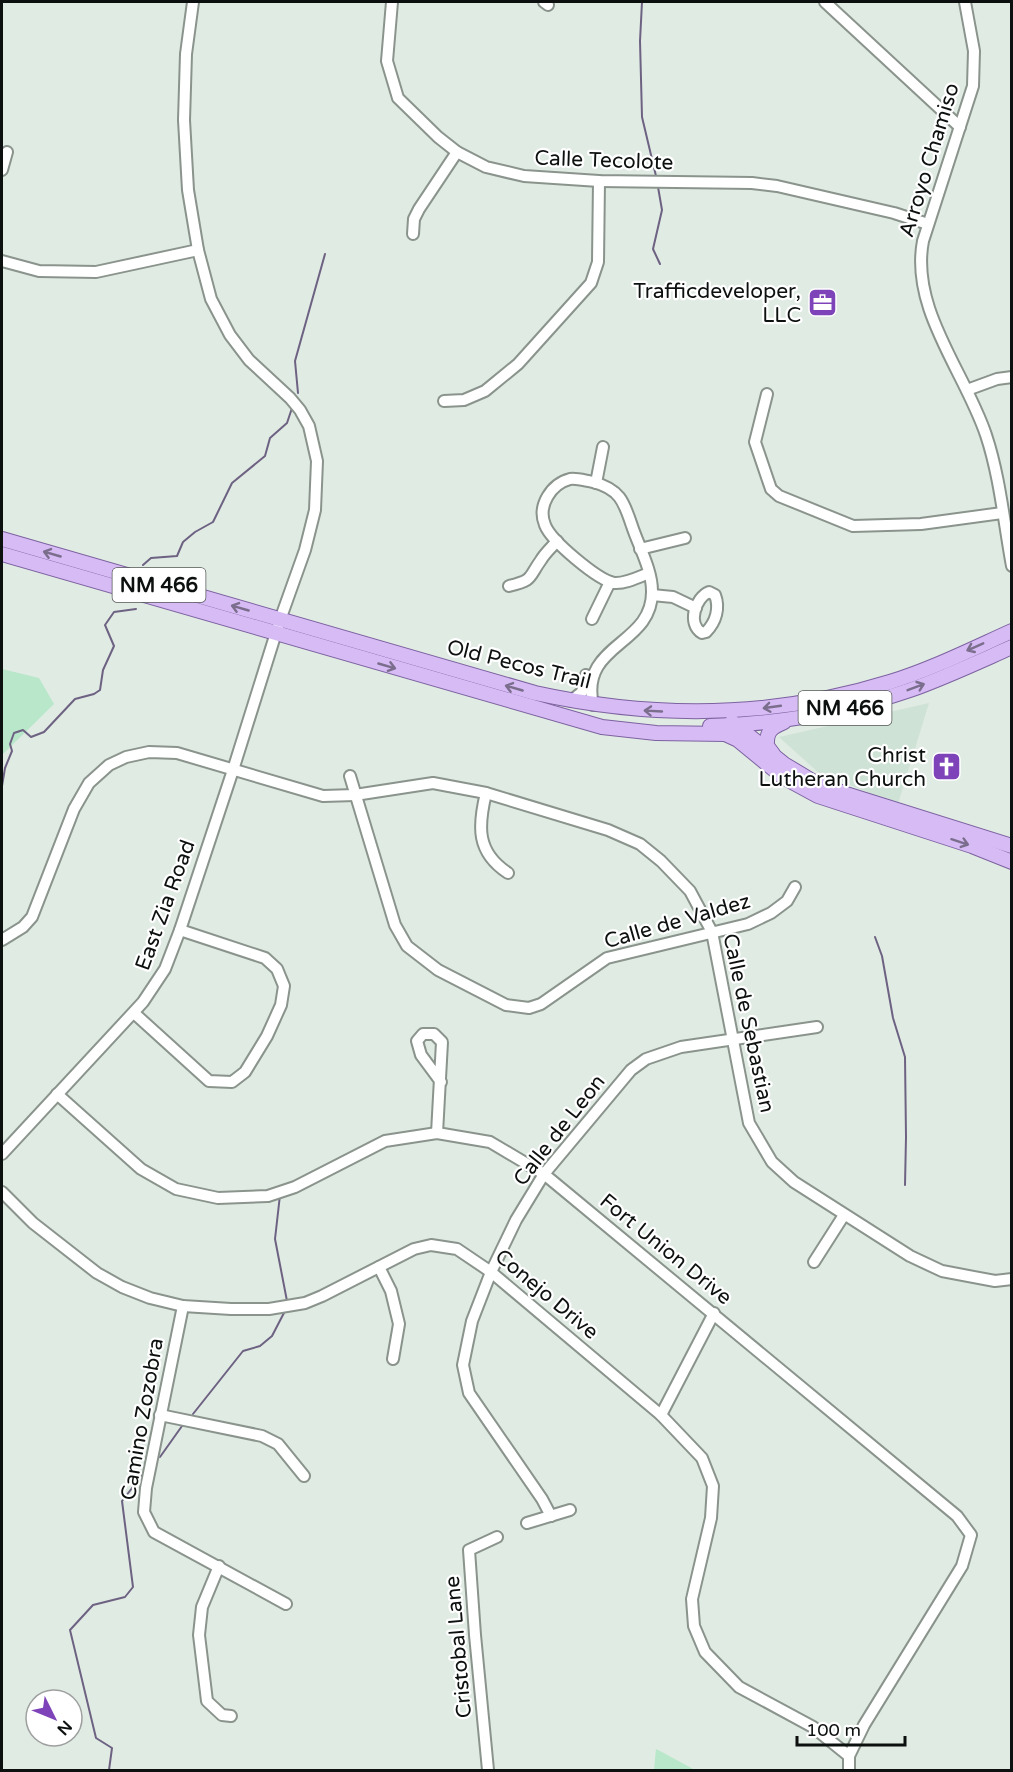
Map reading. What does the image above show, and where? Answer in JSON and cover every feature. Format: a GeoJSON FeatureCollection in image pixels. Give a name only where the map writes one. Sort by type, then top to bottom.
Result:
{"type":"FeatureCollection","features":[{"type":"Feature","properties":{"kind":"main road","name":"Old Pecos Trail"},"geometry":{"type":"LineString","coordinates":[[2,539],[278,627],[314,645],[602,727],[645,732],[725,734],[738,741],[783,777],[808,791],[972,846],[1011,862]]}},
{"type":"Feature","properties":{"kind":"main road","name":"Old Pecos Trail"},"geometry":{"type":"LineString","coordinates":[[2,554],[278,627],[316,630],[535,693],[571,701],[659,711],[712,711]]}},
{"type":"Feature","properties":{"kind":"main road","name":"NM 466"},"geometry":{"type":"LineString","coordinates":[[712,711],[777,706],[890,682],[939,664],[1011,631]]}},
{"type":"Feature","properties":{"kind":"main road","name":"NM 466"},"geometry":{"type":"LineString","coordinates":[[553,712],[605,721],[658,726],[736,725],[791,718],[868,703],[910,690],[1011,646]]}},
{"type":"Feature","properties":{"kind":"main road"},"geometry":{"type":"LineString","coordinates":[[515,703],[581,711],[593,705]]}},
{"type":"Feature","properties":{"kind":"main road"},"geometry":{"type":"LineString","coordinates":[[712,711],[736,725],[784,764],[806,778],[830,788],[1011,846]]}},
{"type":"Feature","properties":{"kind":"main road"},"geometry":{"type":"LineString","coordinates":[[784,764],[768,748],[767,739],[772,727],[791,718]]}},
{"type":"Feature","properties":{"kind":"street","name":"East Zia Road"},"geometry":{"type":"LineString","coordinates":[[2,1154],[134,1013],[152,992],[161,976],[180,930],[313,521],[317,485],[316,450],[309,426],[290,398],[249,360],[226,330],[211,298],[198,250],[188,190],[184,120],[186,54],[193,2]]}},
{"type":"Feature","properties":{"kind":"street","name":"Calle Tecolote"},"geometry":{"type":"LineString","coordinates":[[392,2],[387,61],[398,98],[457,152],[486,167],[524,176],[599,181],[752,183],[777,186],[894,213],[928,224]]}},
{"type":"Feature","properties":{"kind":"street"},"geometry":{"type":"LineString","coordinates":[[825,2],[960,127]]}},
{"type":"Feature","properties":{"kind":"street","name":"Arroyo Chamiso"},"geometry":{"type":"LineString","coordinates":[[965,2],[975,63],[973,86],[928,224],[920,264],[926,301],[987,435],[1011,566]]}},
{"type":"Feature","properties":{"kind":"street"},"geometry":{"type":"LineString","coordinates":[[2,170],[7,152]]}},
{"type":"Feature","properties":{"kind":"street"},"geometry":{"type":"LineString","coordinates":[[413,234],[414,219],[419,209],[457,152]]}},
{"type":"Feature","properties":{"kind":"street"},"geometry":{"type":"LineString","coordinates":[[444,401],[464,400],[485,391],[494,384],[518,364],[591,283],[598,262],[599,181]]}},
{"type":"Feature","properties":{"kind":"street"},"geometry":{"type":"LineString","coordinates":[[2,261],[39,272],[96,272],[198,250]]}},
{"type":"Feature","properties":{"kind":"street"},"geometry":{"type":"LineString","coordinates":[[967,390],[997,379],[1011,377]]}},
{"type":"Feature","properties":{"kind":"street"},"geometry":{"type":"LineString","coordinates":[[767,394],[755,442],[771,489],[779,496],[853,526],[921,524],[1002,513]]}},
{"type":"Feature","properties":{"kind":"street"},"geometry":{"type":"LineString","coordinates":[[596,483],[603,447]]}},
{"type":"Feature","properties":{"kind":"street"},"geometry":{"type":"LineString","coordinates":[[571,701],[582,692],[588,670],[594,660],[631,636],[641,624],[652,595],[649,573],[626,507],[619,496],[610,488],[573,479],[559,484],[549,493],[545,502],[543,519],[549,532],[591,570],[610,582],[623,582],[649,573]]}},
{"type":"Feature","properties":{"kind":"street"},"geometry":{"type":"LineString","coordinates":[[640,549],[685,538]]}},
{"type":"Feature","properties":{"kind":"street"},"geometry":{"type":"LineString","coordinates":[[509,586],[531,578],[541,560],[557,541]]}},
{"type":"Feature","properties":{"kind":"street"},"geometry":{"type":"LineString","coordinates":[[592,619],[610,582]]}},
{"type":"Feature","properties":{"kind":"street"},"geometry":{"type":"LineString","coordinates":[[652,595],[674,597],[696,608]]}},
{"type":"Feature","properties":{"kind":"street"},"geometry":{"type":"LineString","coordinates":[[593,705],[591,688],[593,672],[598,663],[613,649]]}},
{"type":"Feature","properties":{"kind":"street","name":"Calle de Sebastian"},"geometry":{"type":"LineString","coordinates":[[2,940],[23,927],[32,917],[74,809],[89,783],[106,767],[126,757],[149,752],[177,753],[323,796],[355,795],[433,783],[486,793],[608,830],[640,844],[661,861],[690,891],[712,932],[749,1123],[772,1162],[794,1182],[910,1256],[942,1271],[995,1281],[1011,1279]]}},
{"type":"Feature","properties":{"kind":"street","name":"Calle de Valdez"},"geometry":{"type":"LineString","coordinates":[[350,776],[395,925],[407,946],[438,970],[506,1005],[529,1008],[541,1004],[607,958],[748,924],[771,913],[787,901],[795,887]]}},
{"type":"Feature","properties":{"kind":"street"},"geometry":{"type":"LineString","coordinates":[[486,793],[480,816],[481,840],[495,864],[508,873]]}},
{"type":"Feature","properties":{"kind":"street"},"geometry":{"type":"LineString","coordinates":[[134,1013],[209,1081],[232,1082],[245,1072],[267,1036],[281,1005],[284,986],[277,969],[265,958],[180,930]]}},
{"type":"Feature","properties":{"kind":"street","name":"Calle de Leon"},"geometry":{"type":"LineString","coordinates":[[551,1516],[542,1499],[469,1393],[462,1365],[472,1321],[491,1272],[516,1221],[544,1174],[631,1070],[646,1059],[681,1047],[817,1027]]}},
{"type":"Feature","properties":{"kind":"street"},"geometry":{"type":"LineString","coordinates":[[437,1133],[441,1082]]}},
{"type":"Feature","properties":{"kind":"street","name":"Fort Union Drive"},"geometry":{"type":"LineString","coordinates":[[57,1094],[141,1169],[176,1189],[218,1198],[256,1198],[280,1192],[309,1181],[386,1141],[437,1133],[490,1142],[544,1174],[957,1516],[971,1535],[962,1566],[864,1725],[849,1756],[849,1770]]}},
{"type":"Feature","properties":{"kind":"street","name":"Conejo Drive"},"geometry":{"type":"LineString","coordinates":[[2,1192],[33,1222],[97,1273],[122,1287],[150,1298],[183,1306],[231,1309],[269,1309],[288,1306],[322,1296],[414,1249],[431,1245],[457,1249],[491,1272],[661,1415],[702,1458],[713,1486],[711,1518],[692,1599],[694,1626],[705,1652],[739,1688],[813,1727],[849,1756]]}},
{"type":"Feature","properties":{"kind":"street"},"geometry":{"type":"LineString","coordinates":[[814,1262],[844,1215]]}},
{"type":"Feature","properties":{"kind":"street"},"geometry":{"type":"LineString","coordinates":[[379,1267],[391,1291],[399,1324],[393,1359]]}},
{"type":"Feature","properties":{"kind":"street","name":"Camino Zozobra"},"geometry":{"type":"LineString","coordinates":[[183,1306],[146,1488],[144,1512],[154,1532],[286,1604]]}},
{"type":"Feature","properties":{"kind":"street"},"geometry":{"type":"LineString","coordinates":[[661,1415],[714,1313]]}},
{"type":"Feature","properties":{"kind":"street"},"geometry":{"type":"LineString","coordinates":[[160,1415],[262,1436],[278,1444],[304,1476]]}},
{"type":"Feature","properties":{"kind":"street"},"geometry":{"type":"LineString","coordinates":[[527,1523],[570,1510]]}},
{"type":"Feature","properties":{"kind":"street","name":"Cristobal Lane"},"geometry":{"type":"LineString","coordinates":[[488,1770],[469,1550],[497,1537]]}},
{"type":"Feature","properties":{"kind":"street"},"geometry":{"type":"LineString","coordinates":[[219,1566],[202,1607],[200,1635],[207,1701],[222,1715],[231,1716]]}},
{"type":"Feature","properties":{"kind":"shaded area"},"geometry":{"type":"Polygon","coordinates":[[[929,703],[898,804],[819,773],[779,737],[929,703]]]}},
{"type":"Feature","properties":{"kind":"green space"},"geometry":{"type":"Polygon","coordinates":[[[2,669],[39,678],[54,704],[2,755],[2,669]]]}},
{"type":"Feature","properties":{"kind":"green space"},"geometry":{"type":"Polygon","coordinates":[[[656,1749],[660,1751],[695,1770],[654,1770],[656,1749]]]}},
{"type":"Feature","properties":{"kind":"waterway"},"geometry":{"type":"LineString","coordinates":[[642,2],[640,41],[642,117],[656,176]]}},
{"type":"Feature","properties":{"kind":"waterway"},"geometry":{"type":"LineString","coordinates":[[658,187],[662,210],[653,249],[660,264]]}},
{"type":"Feature","properties":{"kind":"waterway"},"geometry":{"type":"LineString","coordinates":[[298,393],[295,361],[325,254]]}},
{"type":"Feature","properties":{"kind":"waterway"},"geometry":{"type":"LineString","coordinates":[[143,565],[151,558],[177,556],[183,542],[213,522],[232,483],[265,456],[270,438],[287,423],[292,408]]}},
{"type":"Feature","properties":{"kind":"waterway"},"geometry":{"type":"LineString","coordinates":[[2,786],[5,768],[12,751],[10,744],[14,733],[23,730],[31,737],[44,732],[75,699],[100,690],[103,670],[114,646],[105,625],[114,612],[136,609]]}},
{"type":"Feature","properties":{"kind":"waterway"},"geometry":{"type":"LineString","coordinates":[[875,937],[882,956],[893,1018],[905,1057],[905,1185]]}},
{"type":"Feature","properties":{"kind":"waterway"},"geometry":{"type":"LineString","coordinates":[[280,1195],[275,1239],[287,1301]]}},
{"type":"Feature","properties":{"kind":"waterway"},"geometry":{"type":"LineString","coordinates":[[193,1414],[243,1351],[260,1346],[272,1336],[286,1309]]}},
{"type":"Feature","properties":{"kind":"waterway"},"geometry":{"type":"LineString","coordinates":[[160,1457],[182,1426]]}},
{"type":"Feature","properties":{"kind":"waterway"},"geometry":{"type":"LineString","coordinates":[[109,1770],[112,1748],[96,1738],[70,1630],[93,1605],[125,1597],[133,1587],[122,1501],[143,1474]]}},
{"type":"Feature","properties":{"kind":"place","name":"Trafficdeveloper, LLC"},"geometry":{"type":"Point","coordinates":[822,303]}},
{"type":"Feature","properties":{"kind":"place","name":"Christ Lutheran Church"},"geometry":{"type":"Point","coordinates":[947,767]}}]}
